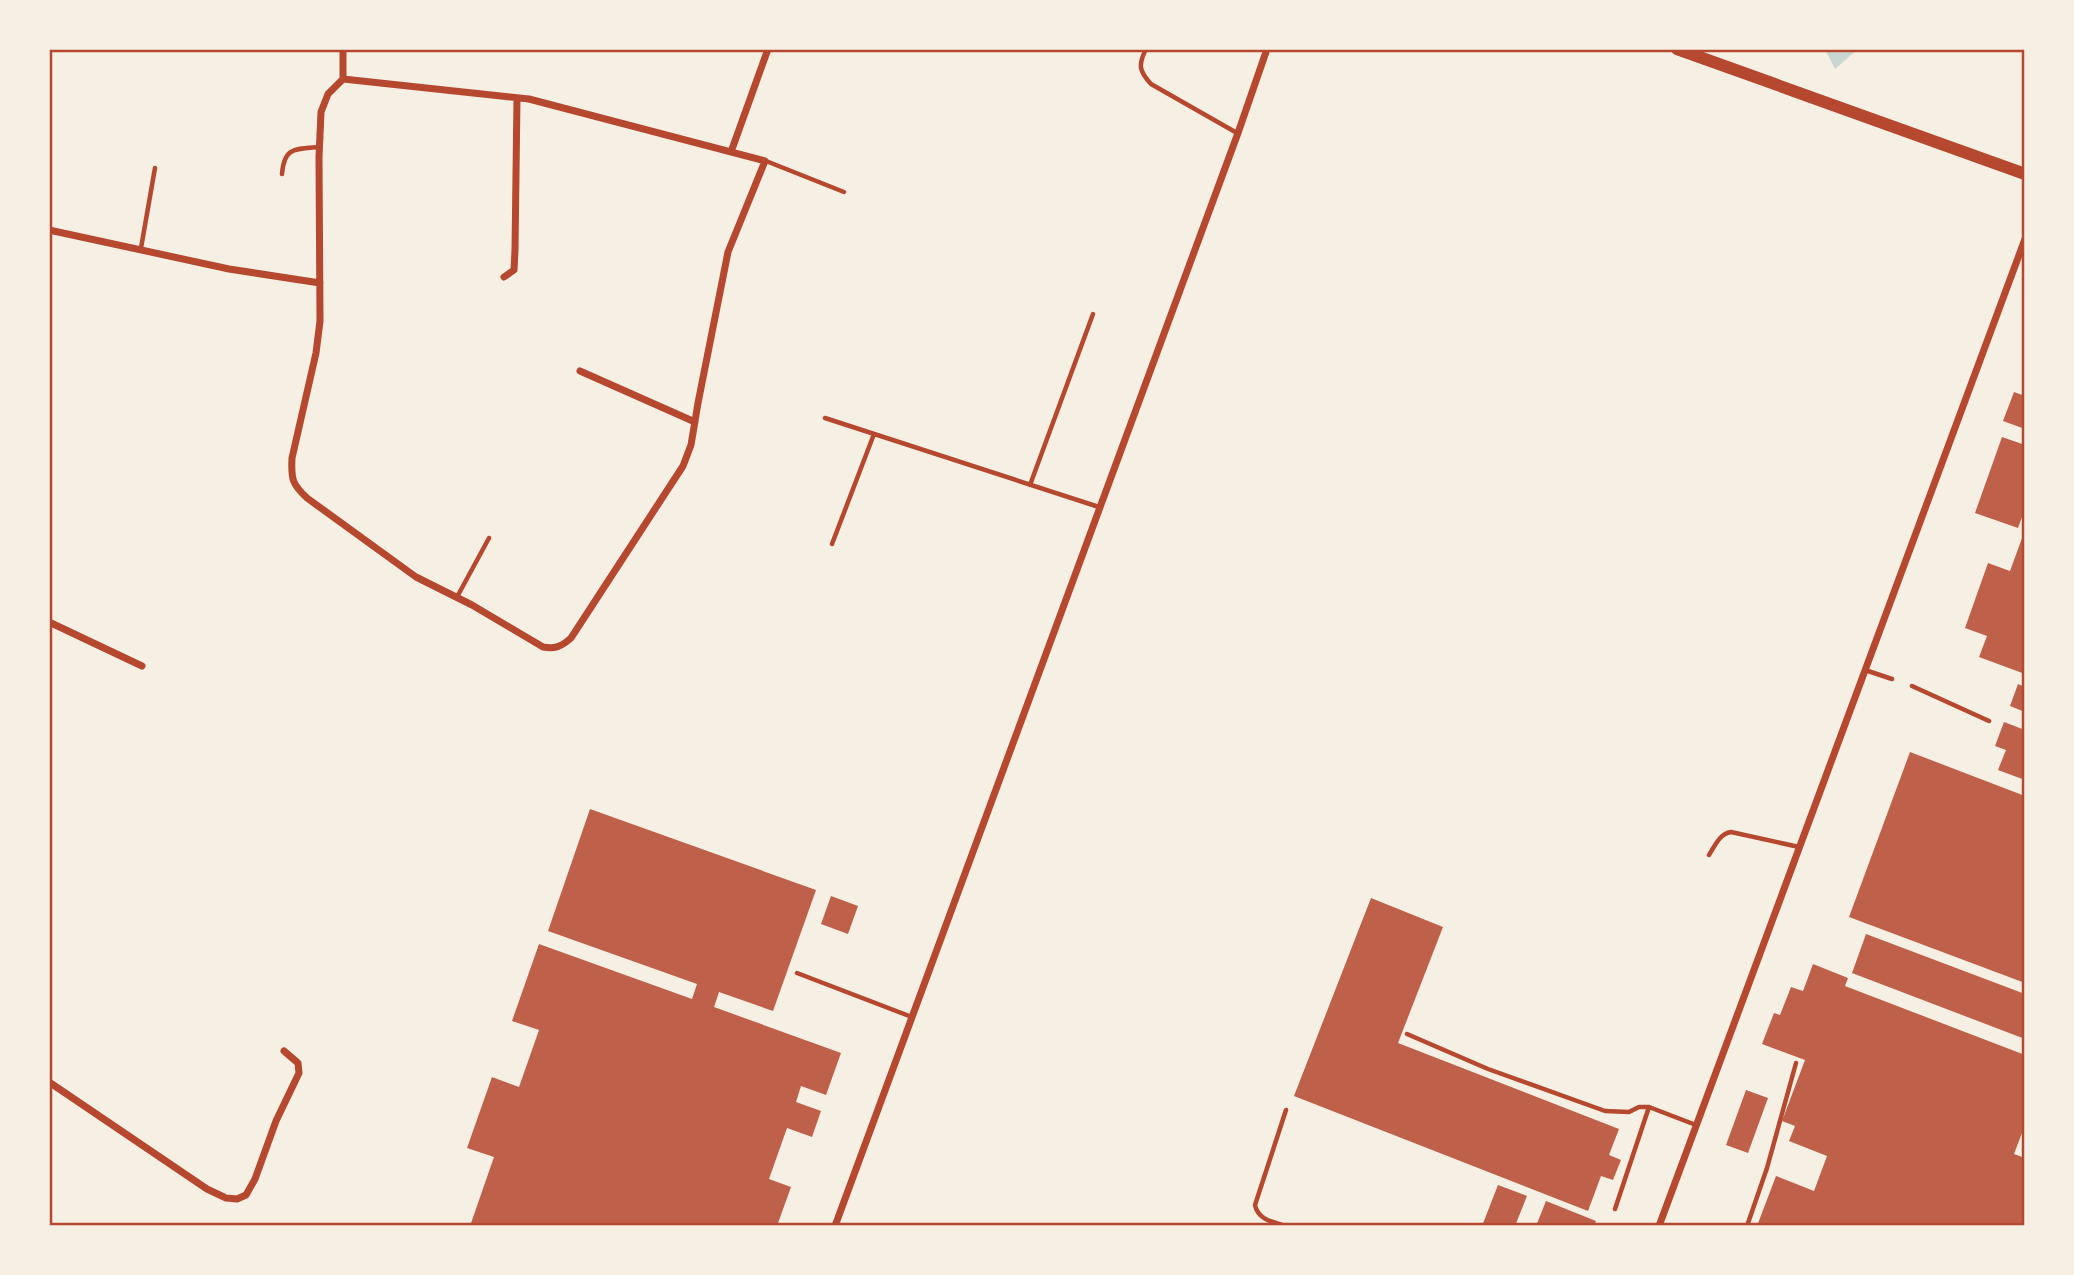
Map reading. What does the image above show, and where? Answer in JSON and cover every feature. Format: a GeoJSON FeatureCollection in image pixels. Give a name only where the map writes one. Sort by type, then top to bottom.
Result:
{"type":"FeatureCollection","features":[{"type":"Feature","properties":{"kind":"main road"},"geometry":{"type":"LineString","coordinates":[[1677,49],[2025,174]]}},
{"type":"Feature","properties":{"kind":"street"},"geometry":{"type":"LineString","coordinates":[[343,49],[343,79],[328,94],[321,112],[320,321],[316,353],[292,458],[291,473],[294,485],[307,499],[415,577],[543,647],[563,645],[571,638],[683,466],[691,445],[728,252],[765,161],[545,103],[343,79]]}},
{"type":"Feature","properties":{"kind":"street"},"geometry":{"type":"LineString","coordinates":[[731,152],[768,49]]}},
{"type":"Feature","properties":{"kind":"street"},"geometry":{"type":"LineString","coordinates":[[835,1226],[1267,49]]}},
{"type":"Feature","properties":{"kind":"street"},"geometry":{"type":"LineString","coordinates":[[504,277],[513,270],[514,260],[517,98]]}},
{"type":"Feature","properties":{"kind":"street"},"geometry":{"type":"LineString","coordinates":[[49,230],[229,269],[320,283]]}},
{"type":"Feature","properties":{"kind":"street"},"geometry":{"type":"LineString","coordinates":[[1660,1226],[2025,239]]}},
{"type":"Feature","properties":{"kind":"street"},"geometry":{"type":"LineString","coordinates":[[580,371],[695,422]]}},
{"type":"Feature","properties":{"kind":"street"},"geometry":{"type":"LineString","coordinates":[[49,621],[142,666]]}},
{"type":"Feature","properties":{"kind":"street"},"geometry":{"type":"LineString","coordinates":[[49,1082],[207,1189],[226,1198],[237,1199],[246,1195],[255,1179],[276,1121],[299,1073],[298,1063],[284,1051]]}},
{"type":"Feature","properties":{"kind":"lane"},"geometry":{"type":"LineString","coordinates":[[1146,49],[1140,62],[1141,72],[1151,84],[1238,133]]}},
{"type":"Feature","properties":{"kind":"lane"},"geometry":{"type":"LineString","coordinates":[[282,174],[283,160],[294,150],[320,147]]}},
{"type":"Feature","properties":{"kind":"lane"},"geometry":{"type":"LineString","coordinates":[[765,161],[844,192]]}},
{"type":"Feature","properties":{"kind":"lane"},"geometry":{"type":"LineString","coordinates":[[141,248],[155,168]]}},
{"type":"Feature","properties":{"kind":"lane"},"geometry":{"type":"LineString","coordinates":[[1030,485],[1093,314]]}},
{"type":"Feature","properties":{"kind":"lane"},"geometry":{"type":"LineString","coordinates":[[825,418],[1100,508]]}},
{"type":"Feature","properties":{"kind":"lane"},"geometry":{"type":"LineString","coordinates":[[832,544],[874,434]]}},
{"type":"Feature","properties":{"kind":"lane"},"geometry":{"type":"LineString","coordinates":[[457,598],[489,538]]}},
{"type":"Feature","properties":{"kind":"lane"},"geometry":{"type":"LineString","coordinates":[[1865,670],[1892,679]]}},
{"type":"Feature","properties":{"kind":"lane"},"geometry":{"type":"LineString","coordinates":[[1912,686],[1989,721]]}},
{"type":"Feature","properties":{"kind":"lane"},"geometry":{"type":"LineString","coordinates":[[1709,855],[1720,838],[1731,832],[1800,847]]}},
{"type":"Feature","properties":{"kind":"lane"},"geometry":{"type":"LineString","coordinates":[[796,974],[912,1017]]}},
{"type":"Feature","properties":{"kind":"lane"},"geometry":{"type":"LineString","coordinates":[[1407,1034],[1488,1069],[1605,1111],[1629,1112],[1639,1107],[1649,1107],[1697,1125]]}},
{"type":"Feature","properties":{"kind":"lane"},"geometry":{"type":"LineString","coordinates":[[1747,1226],[1768,1168],[1796,1063]]}},
{"type":"Feature","properties":{"kind":"lane"},"geometry":{"type":"LineString","coordinates":[[1615,1209],[1649,1107]]}},
{"type":"Feature","properties":{"kind":"lane"},"geometry":{"type":"LineString","coordinates":[[1284,1226],[1262,1218],[1256,1212],[1255,1205],[1286,1110]]}},
{"type":"Feature","properties":{"kind":"shaded area"},"geometry":{"type":"Polygon","coordinates":[[[1825,49],[1858,49],[1835,69],[1825,49]]]}},
{"type":"Feature","properties":{"kind":"building"},"geometry":{"type":"Polygon","coordinates":[[[2014,392],[2025,396],[2025,429],[2003,421],[2014,392]]]}},
{"type":"Feature","properties":{"kind":"building"},"geometry":{"type":"Polygon","coordinates":[[[2002,437],[2025,445],[2025,509],[2018,528],[1975,513],[2002,437]]]}},
{"type":"Feature","properties":{"kind":"building"},"geometry":{"type":"Polygon","coordinates":[[[2025,530],[2025,674],[1979,657],[1987,636],[1965,628],[1988,563],[2010,571],[2025,530]]]}},
{"type":"Feature","properties":{"kind":"building"},"geometry":{"type":"Polygon","coordinates":[[[2018,684],[2025,687],[2025,712],[2010,706],[2018,684]]]}},
{"type":"Feature","properties":{"kind":"building"},"geometry":{"type":"Polygon","coordinates":[[[2004,722],[2025,730],[2025,780],[1998,770],[2006,750],[1995,746],[2004,722]]]}},
{"type":"Feature","properties":{"kind":"building"},"geometry":{"type":"Polygon","coordinates":[[[1910,752],[2025,796],[2025,983],[1849,917],[1910,752]]]}},
{"type":"Feature","properties":{"kind":"building"},"geometry":{"type":"Polygon","coordinates":[[[590,809],[816,890],[773,1011],[719,992],[714,1007],[841,1053],[826,1095],[801,1086],[796,1102],[821,1111],[812,1137],[787,1128],[769,1179],[791,1187],[777,1226],[470,1226],[494,1157],[467,1148],[492,1077],[519,1087],[539,1030],[512,1021],[539,944],[692,999],[697,984],[548,931],[590,809]]]}},
{"type":"Feature","properties":{"kind":"building"},"geometry":{"type":"Polygon","coordinates":[[[831,896],[858,906],[848,934],[821,924],[831,896]]]}},
{"type":"Feature","properties":{"kind":"building"},"geometry":{"type":"Polygon","coordinates":[[[1371,898],[1443,927],[1398,1043],[1619,1129],[1609,1155],[1621,1160],[1613,1180],[1601,1176],[1588,1211],[1294,1096],[1371,898]]]}},
{"type":"Feature","properties":{"kind":"building"},"geometry":{"type":"Polygon","coordinates":[[[1866,934],[2025,994],[2025,1039],[1852,973],[1866,934]]]}},
{"type":"Feature","properties":{"kind":"building"},"geometry":{"type":"Polygon","coordinates":[[[1813,964],[1848,978],[1845,986],[2025,1055],[2025,1125],[2014,1154],[2025,1158],[2025,1226],[1757,1226],[1776,1176],[1814,1191],[1827,1156],[1789,1141],[1795,1126],[1782,1121],[1805,1060],[1762,1044],[1774,1013],[1780,1015],[1791,987],[1803,991],[1813,964]]]}},
{"type":"Feature","properties":{"kind":"building"},"geometry":{"type":"Polygon","coordinates":[[[1746,1090],[1768,1098],[1748,1153],[1726,1145],[1746,1090]]]}},
{"type":"Feature","properties":{"kind":"building"},"geometry":{"type":"Polygon","coordinates":[[[1498,1185],[1527,1196],[1515,1226],[1482,1226],[1498,1185]]]}},
{"type":"Feature","properties":{"kind":"building"},"geometry":{"type":"Polygon","coordinates":[[[1546,1201],[1596,1221],[1594,1226],[1536,1226],[1546,1201]]]}}]}
